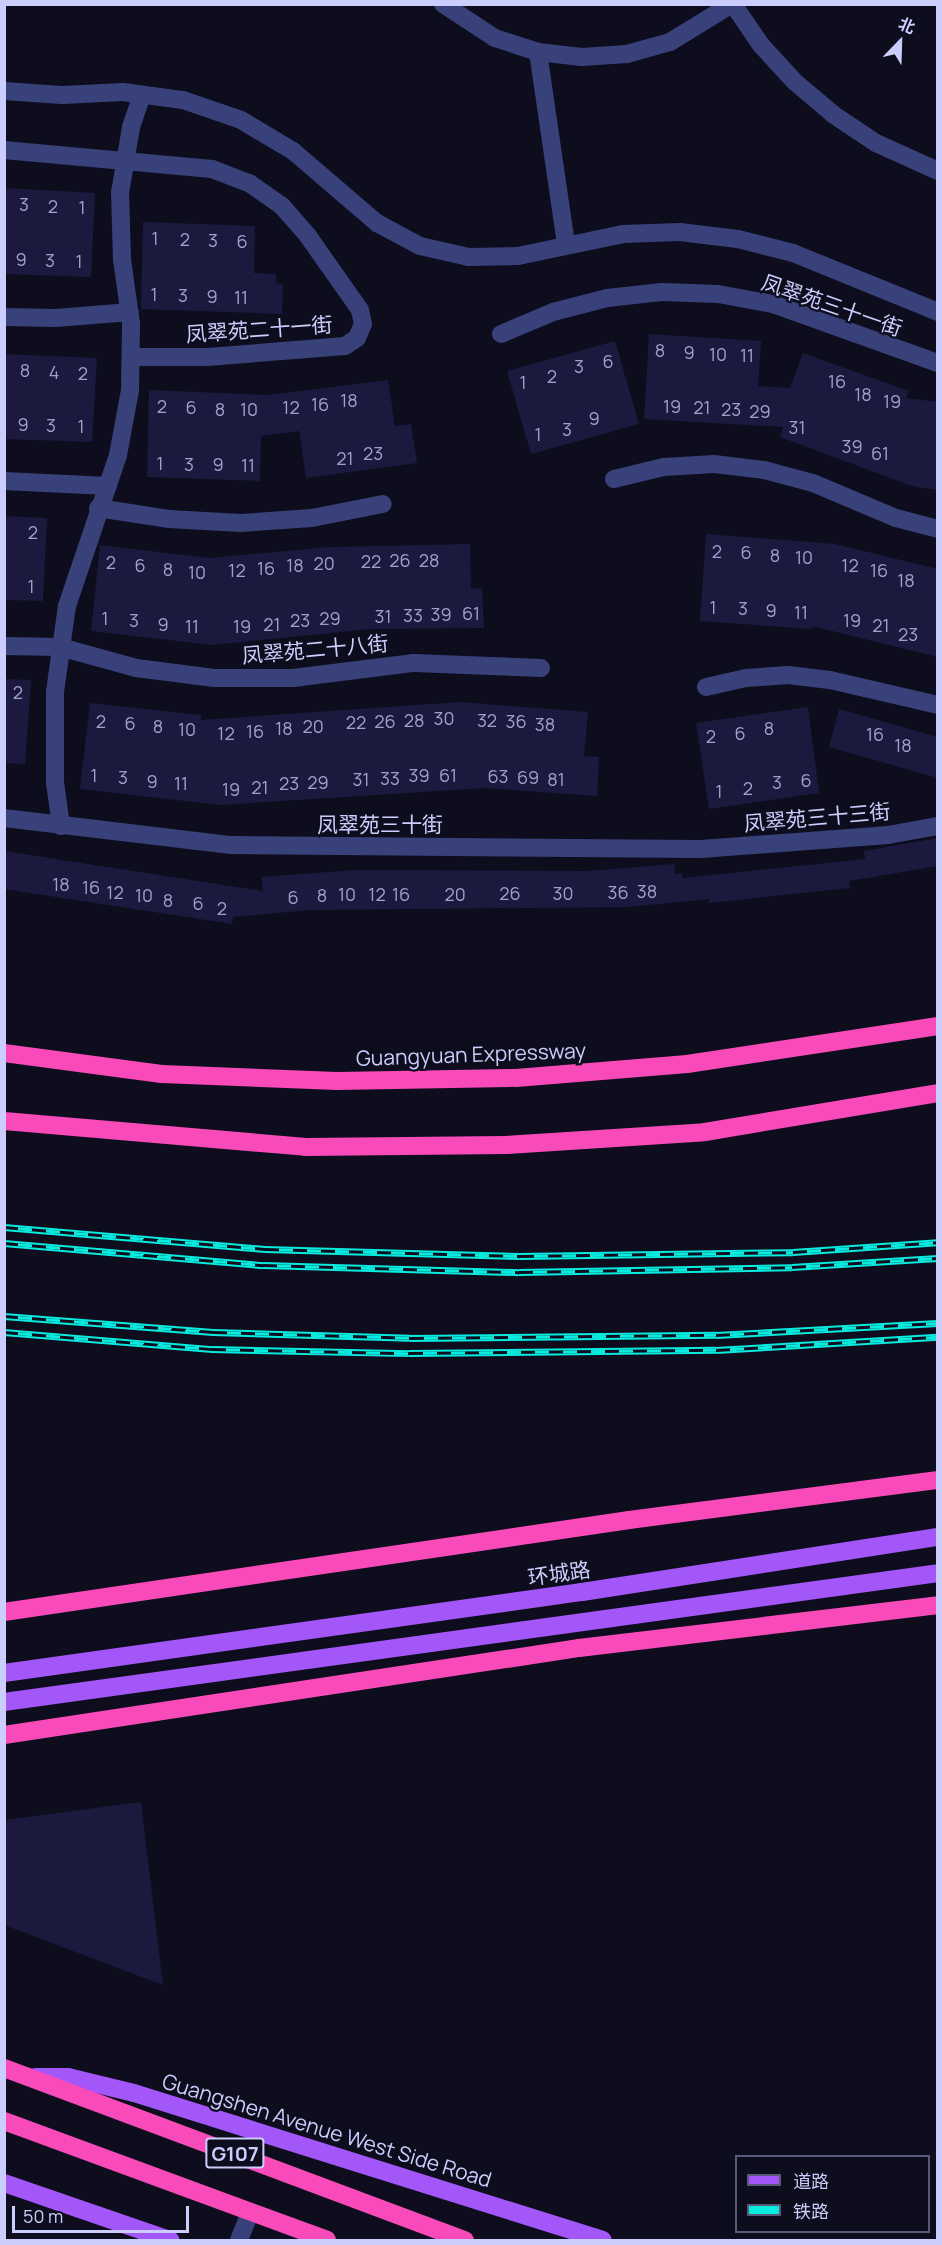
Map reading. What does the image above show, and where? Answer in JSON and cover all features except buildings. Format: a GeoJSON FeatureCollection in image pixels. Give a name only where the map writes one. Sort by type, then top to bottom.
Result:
{"type":"FeatureCollection","features":[{"type":"Feature","properties":{"kind":"highway","name":"Guangyuan Expressway"},"geometry":{"type":"LineString","coordinates":[[4,1053],[162,1074],[337,1082],[516,1078],[687,1065],[938,1026]]}},
{"type":"Feature","properties":{"kind":"highway"},"geometry":{"type":"LineString","coordinates":[[4,1121],[306,1146],[506,1145],[705,1132],[938,1093]]}},
{"type":"Feature","properties":{"kind":"highway"},"geometry":{"type":"LineString","coordinates":[[4,1612],[629,1520],[938,1480]]}},
{"type":"Feature","properties":{"kind":"highway"},"geometry":{"type":"LineString","coordinates":[[4,1735],[579,1648],[938,1605]]}},
{"type":"Feature","properties":{"kind":"highway","name":"G107"},"geometry":{"type":"LineString","coordinates":[[4,2068],[35,2077],[465,2241]]}},
{"type":"Feature","properties":{"kind":"highway","name":"G107"},"geometry":{"type":"LineString","coordinates":[[4,2121],[327,2241]]}},
{"type":"Feature","properties":{"kind":"main road","name":"环城路"},"geometry":{"type":"LineString","coordinates":[[4,1673],[582,1592],[938,1537]]}},
{"type":"Feature","properties":{"kind":"main road"},"geometry":{"type":"LineString","coordinates":[[4,1702],[938,1573]]}},
{"type":"Feature","properties":{"kind":"main road","name":"Guangshen Avenue West Side Road"},"geometry":{"type":"LineString","coordinates":[[35,2077],[68,2077],[134,2093],[603,2241]]}},
{"type":"Feature","properties":{"kind":"main road"},"geometry":{"type":"LineString","coordinates":[[4,2183],[170,2241]]}},
{"type":"Feature","properties":{"kind":"street"},"geometry":{"type":"LineString","coordinates":[[443,4],[495,38],[538,52],[582,57],[627,54],[670,42],[732,4],[761,45],[795,82],[834,115],[876,143],[938,171]]}},
{"type":"Feature","properties":{"kind":"street"},"geometry":{"type":"LineString","coordinates":[[538,52],[566,243]]}},
{"type":"Feature","properties":{"kind":"street"},"geometry":{"type":"LineString","coordinates":[[4,91],[142,95],[183,100],[241,120],[293,150],[376,223],[420,246],[469,257],[518,256],[566,243],[622,234],[669,233],[738,239],[794,253],[938,312]]}},
{"type":"Feature","properties":{"kind":"street"},"geometry":{"type":"LineString","coordinates":[[61,826],[53,736],[60,647],[78,565],[108,486],[125,422],[132,357],[130,312],[119,226],[124,160],[142,95]]}},
{"type":"Feature","properties":{"kind":"street"},"geometry":{"type":"LineString","coordinates":[[4,150],[124,160]]}},
{"type":"Feature","properties":{"kind":"street","name":"凤翠苑二十一街"},"geometry":{"type":"LineString","coordinates":[[124,160],[212,170],[249,183],[282,206],[295,221],[360,310],[363,324],[357,338],[345,346],[207,357],[132,357]]}},
{"type":"Feature","properties":{"kind":"street","name":"凤翠苑三十一街"},"geometry":{"type":"LineString","coordinates":[[501,334],[553,312],[607,298],[662,292],[718,294],[772,304],[938,363]]}},
{"type":"Feature","properties":{"kind":"street"},"geometry":{"type":"LineString","coordinates":[[4,317],[56,318],[130,312]]}},
{"type":"Feature","properties":{"kind":"street"},"geometry":{"type":"LineString","coordinates":[[614,479],[663,467],[714,464],[765,470],[813,483],[896,518],[938,529]]}},
{"type":"Feature","properties":{"kind":"street"},"geometry":{"type":"LineString","coordinates":[[4,481],[108,486]]}},
{"type":"Feature","properties":{"kind":"street"},"geometry":{"type":"LineString","coordinates":[[99,508],[169,519],[241,523],[312,518],[383,504]]}},
{"type":"Feature","properties":{"kind":"street","name":"凤翠苑二十八街"},"geometry":{"type":"LineString","coordinates":[[4,646],[60,647],[136,668],[214,678],[293,678],[414,663],[541,668]]}},
{"type":"Feature","properties":{"kind":"street"},"geometry":{"type":"LineString","coordinates":[[705,687],[746,678],[788,675],[830,680],[938,705]]}},
{"type":"Feature","properties":{"kind":"street","name":"凤翠苑三十街"},"geometry":{"type":"LineString","coordinates":[[4,818],[231,845],[701,849]]}},
{"type":"Feature","properties":{"kind":"street","name":"凤翠苑三十三街"},"geometry":{"type":"LineString","coordinates":[[701,849],[888,835],[938,826]]}},
{"type":"Feature","properties":{"kind":"street"},"geometry":{"type":"LineString","coordinates":[[239,2241],[250,2212]]}},
{"type":"Feature","properties":{"kind":"railway"},"geometry":{"type":"LineString","coordinates":[[4,1227],[265,1249],[520,1256],[793,1252],[938,1242]]}},
{"type":"Feature","properties":{"kind":"railway"},"geometry":{"type":"LineString","coordinates":[[4,1243],[263,1265],[519,1272],[792,1267],[938,1258]]}},
{"type":"Feature","properties":{"kind":"railway"},"geometry":{"type":"LineString","coordinates":[[4,1316],[213,1332],[410,1338],[716,1335],[938,1323]]}},
{"type":"Feature","properties":{"kind":"railway"},"geometry":{"type":"LineString","coordinates":[[4,1332],[212,1349],[409,1353],[716,1350],[938,1337]]}}]}
